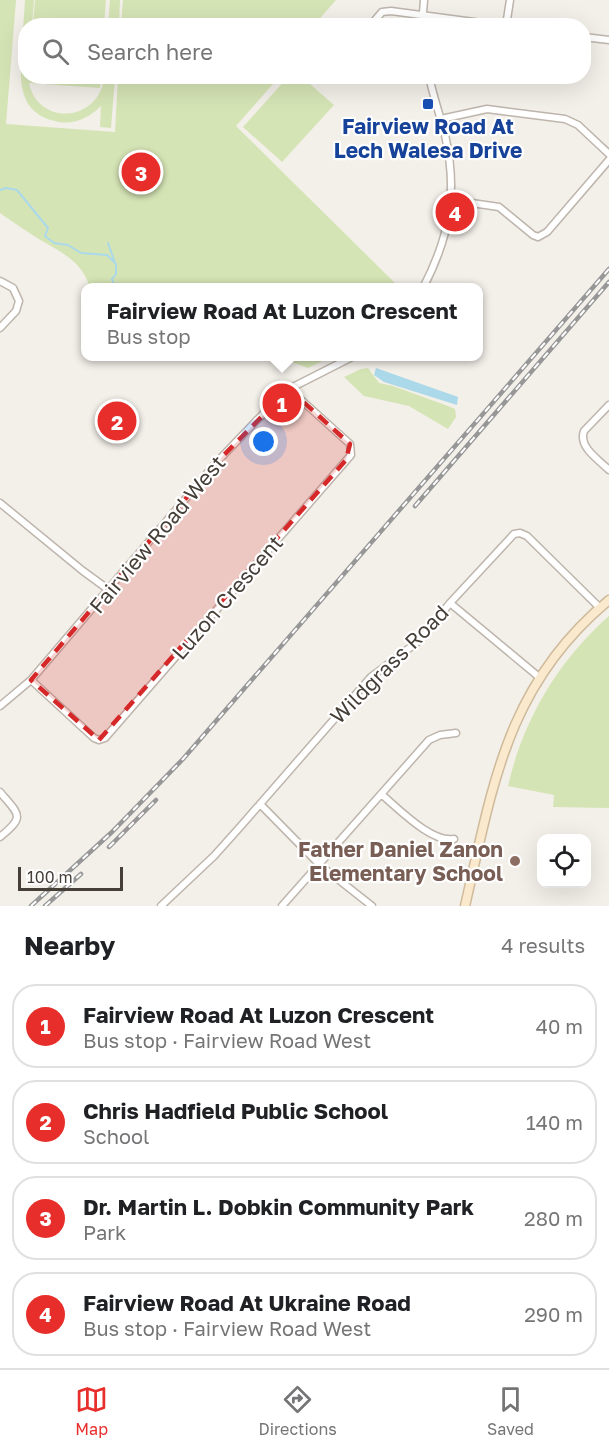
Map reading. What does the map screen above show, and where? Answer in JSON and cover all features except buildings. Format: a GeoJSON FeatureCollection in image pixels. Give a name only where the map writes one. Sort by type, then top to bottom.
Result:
{"type":"FeatureCollection","features":[{"type":"Feature","properties":{"kind":"street"},"geometry":{"type":"LineString","coordinates":[[422,18],[424,0]]}},
{"type":"Feature","properties":{"kind":"street"},"geometry":{"type":"LineString","coordinates":[[507,18],[510,0]]}},
{"type":"Feature","properties":{"kind":"street"},"geometry":{"type":"LineString","coordinates":[[376,18],[386,11],[450,18]]}},
{"type":"Feature","properties":{"kind":"street"},"geometry":{"type":"LineString","coordinates":[[591,38],[609,40]]}},
{"type":"Feature","properties":{"kind":"street"},"geometry":{"type":"LineString","coordinates":[[425,283],[442,247],[452,200],[450,163],[431,84]]}},
{"type":"Feature","properties":{"kind":"street"},"geometry":{"type":"LineString","coordinates":[[441,119],[487,109],[565,119],[578,125],[609,154]]}},
{"type":"Feature","properties":{"kind":"street"},"geometry":{"type":"LineString","coordinates":[[452,200],[499,207],[527,231],[538,237],[547,232],[609,160]]}},
{"type":"Feature","properties":{"kind":"street"},"geometry":{"type":"LineString","coordinates":[[0,281],[13,288],[19,301],[16,311],[0,328]]}},
{"type":"Feature","properties":{"kind":"street","name":"Fairview Road West"},"geometry":{"type":"LineString","coordinates":[[0,706],[31,680],[216,463],[289,389],[346,361]]}},
{"type":"Feature","properties":{"kind":"street","name":"Luzon Crescent"},"geometry":{"type":"LineString","coordinates":[[31,680],[94,738],[99,740],[105,738],[351,455],[350,444],[289,389]]}},
{"type":"Feature","properties":{"kind":"street"},"geometry":{"type":"LineString","coordinates":[[609,405],[585,431],[582,439],[585,447],[609,470]]}},
{"type":"Feature","properties":{"kind":"street"},"geometry":{"type":"LineString","coordinates":[[0,503],[83,571],[110,590]]}},
{"type":"Feature","properties":{"kind":"street","name":"Wildgrass Road"},"geometry":{"type":"LineString","coordinates":[[161,906],[214,856],[371,677],[420,640],[511,536],[520,533],[527,536],[600,608]]}},
{"type":"Feature","properties":{"kind":"street"},"geometry":{"type":"LineString","coordinates":[[465,906],[500,761],[517,717],[539,677],[567,642],[609,600]]}},
{"type":"Feature","properties":{"kind":"street"},"geometry":{"type":"LineString","coordinates":[[450,603],[539,677]]}},
{"type":"Feature","properties":{"kind":"street"},"geometry":{"type":"LineString","coordinates":[[282,906],[429,740],[440,735],[456,733]]}},
{"type":"Feature","properties":{"kind":"street"},"geometry":{"type":"LineString","coordinates":[[0,792],[12,805],[17,820],[16,824],[0,837]]}},
{"type":"Feature","properties":{"kind":"street"},"geometry":{"type":"LineString","coordinates":[[381,794],[432,836],[444,840],[454,839]]}},
{"type":"Feature","properties":{"kind":"street"},"geometry":{"type":"LineString","coordinates":[[260,804],[320,865],[372,906]]}},
{"type":"Feature","properties":{"kind":"highlighted area"},"geometry":{"type":"Polygon","coordinates":[[[289,389],[350,444],[346,460],[99,740],[31,680],[216,463],[289,389]]]}},
{"type":"Feature","properties":{"kind":"green space"},"geometry":{"type":"Polygon","coordinates":[[[0,0],[16,0],[6,124],[115,132],[118,84],[273,84],[236,126],[395,283],[88,283],[79,267],[65,255],[0,213],[0,0]]]}},
{"type":"Feature","properties":{"kind":"green space"},"geometry":{"type":"Polygon","coordinates":[[[25,0],[34,0],[33,18],[24,18],[25,0]]]}},
{"type":"Feature","properties":{"kind":"green space"},"geometry":{"type":"Polygon","coordinates":[[[35,0],[106,0],[105,18],[34,18],[35,0]]]}},
{"type":"Feature","properties":{"kind":"green space"},"geometry":{"type":"Polygon","coordinates":[[[110,0],[120,0],[119,18],[109,18],[110,0]]]}},
{"type":"Feature","properties":{"kind":"green space"},"geometry":{"type":"Polygon","coordinates":[[[123,0],[336,0],[320,18],[122,18],[123,0]]]}},
{"type":"Feature","properties":{"kind":"green space"},"geometry":{"type":"Polygon","coordinates":[[[22,84],[29,84],[35,97],[44,107],[56,112],[68,113],[81,110],[92,103],[100,92],[102,84],[114,84],[111,128],[100,127],[101,106],[74,122],[55,121],[33,110],[23,92],[22,84]]]}},
{"type":"Feature","properties":{"kind":"green space"},"geometry":{"type":"Polygon","coordinates":[[[43,84],[100,84],[100,88],[43,84]]]}},
{"type":"Feature","properties":{"kind":"green space"},"geometry":{"type":"Polygon","coordinates":[[[282,84],[310,84],[334,105],[282,162],[243,127],[282,84]]]}},
{"type":"Feature","properties":{"kind":"green space"},"geometry":{"type":"Polygon","coordinates":[[[289,361],[323,361],[308,368],[289,361]]]}},
{"type":"Feature","properties":{"kind":"green space"},"geometry":{"type":"Polygon","coordinates":[[[368,368],[379,383],[455,409],[456,417],[448,429],[409,406],[364,396],[344,377],[368,368]]]}},
{"type":"Feature","properties":{"kind":"green space"},"geometry":{"type":"Polygon","coordinates":[[[609,616],[609,808],[553,807],[554,795],[508,786],[515,762],[533,715],[545,693],[574,652],[609,616]]]}},
{"type":"Feature","properties":{"kind":"water"},"geometry":{"type":"Polygon","coordinates":[[[376,368],[458,397],[457,405],[384,382],[374,375],[376,368]]]}},
{"type":"Feature","properties":{"kind":"waterway"},"geometry":{"type":"LineString","coordinates":[[0,190],[6,188],[17,190],[48,228],[45,236],[54,243],[68,245],[81,253],[107,255],[116,264],[116,274],[112,279],[113,283]]}},
{"type":"Feature","properties":{"kind":"waterway"},"geometry":{"type":"LineString","coordinates":[[108,243],[115,263]]}},
{"type":"Feature","properties":{"kind":"railway"},"geometry":{"type":"LineString","coordinates":[[31,906],[112,832],[183,759],[609,269]]}},
{"type":"Feature","properties":{"kind":"railway"},"geometry":{"type":"LineString","coordinates":[[415,506],[609,282]]}},
{"type":"Feature","properties":{"kind":"railway"},"geometry":{"type":"LineString","coordinates":[[109,847],[156,800]]}},
{"type":"Feature","properties":{"kind":"railway"},"geometry":{"type":"LineString","coordinates":[[45,906],[81,874]]}},
{"type":"Feature","properties":{"kind":"place","name":"Fairview Road At Lech Walesa Drive"},"geometry":{"type":"Point","coordinates":[428,104]}},
{"type":"Feature","properties":{"kind":"place","name":"Dr. Martin L. Dobkin Community Park"},"geometry":{"type":"Point","coordinates":[141,172]}},
{"type":"Feature","properties":{"kind":"place","name":"Fairview Road At Ukraine Road"},"geometry":{"type":"Point","coordinates":[455,212]}},
{"type":"Feature","properties":{"kind":"place","name":"Fairview Road At Luzon Crescent"},"geometry":{"type":"Point","coordinates":[282,403]}},
{"type":"Feature","properties":{"kind":"place","name":"Chris Hadfield Public School"},"geometry":{"type":"Point","coordinates":[117,421]}},
{"type":"Feature","properties":{"kind":"place","name":"Father Daniel Zanon Elementary School"},"geometry":{"type":"Point","coordinates":[515,861]}}]}
